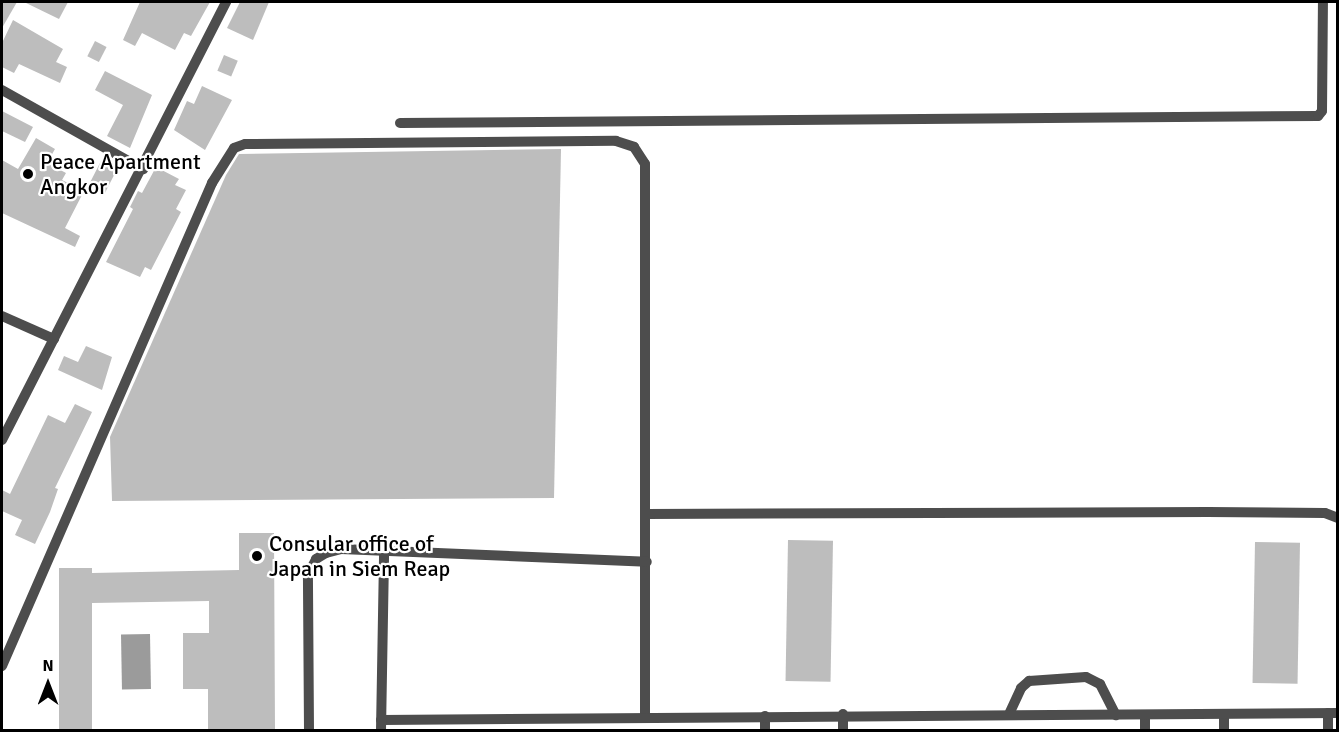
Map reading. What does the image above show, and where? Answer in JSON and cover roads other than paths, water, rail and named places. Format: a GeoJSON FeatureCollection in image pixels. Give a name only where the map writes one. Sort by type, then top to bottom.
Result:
{"type":"FeatureCollection","features":[{"type":"Feature","properties":{"kind":"street"},"geometry":{"type":"LineString","coordinates":[[2,440],[143,169],[226,2]]}},
{"type":"Feature","properties":{"kind":"street"},"geometry":{"type":"LineString","coordinates":[[400,123],[1318,116],[1322,111],[1323,2]]}},
{"type":"Feature","properties":{"kind":"street"},"geometry":{"type":"LineString","coordinates":[[2,90],[143,169]]}},
{"type":"Feature","properties":{"kind":"street"},"geometry":{"type":"LineString","coordinates":[[2,666],[212,183],[234,148],[245,144],[600,140],[626,143],[641,153],[646,172],[645,716]]}},
{"type":"Feature","properties":{"kind":"street"},"geometry":{"type":"LineString","coordinates":[[2,315],[54,339]]}},
{"type":"Feature","properties":{"kind":"street"},"geometry":{"type":"LineString","coordinates":[[647,514],[1208,512],[1325,513],[1338,518]]}},
{"type":"Feature","properties":{"kind":"street"},"geometry":{"type":"LineString","coordinates":[[309,730],[308,575],[316,560],[326,553],[341,549],[647,562]]}},
{"type":"Feature","properties":{"kind":"street"},"geometry":{"type":"LineString","coordinates":[[384,551],[381,725],[645,716],[1010,712],[1116,715],[1333,713],[1328,730]]}},
{"type":"Feature","properties":{"kind":"street"},"geometry":{"type":"LineString","coordinates":[[1010,712],[1021,688],[1029,681],[1086,677],[1100,684],[1116,715]]}},
{"type":"Feature","properties":{"kind":"street"},"geometry":{"type":"LineString","coordinates":[[843,714],[843,730]]}},
{"type":"Feature","properties":{"kind":"street"},"geometry":{"type":"LineString","coordinates":[[1224,714],[1224,730]]}},
{"type":"Feature","properties":{"kind":"street"},"geometry":{"type":"LineString","coordinates":[[1145,715],[1145,730]]}},
{"type":"Feature","properties":{"kind":"street"},"geometry":{"type":"LineString","coordinates":[[765,716],[765,730]]}},
{"type":"Feature","properties":{"kind":"place","name":"Peace Apartment Angkor"},"geometry":{"type":"Point","coordinates":[28,174]}},
{"type":"Feature","properties":{"kind":"place","name":"Consular office of Japan in Siem Reap"},"geometry":{"type":"Point","coordinates":[257,556]}}]}
